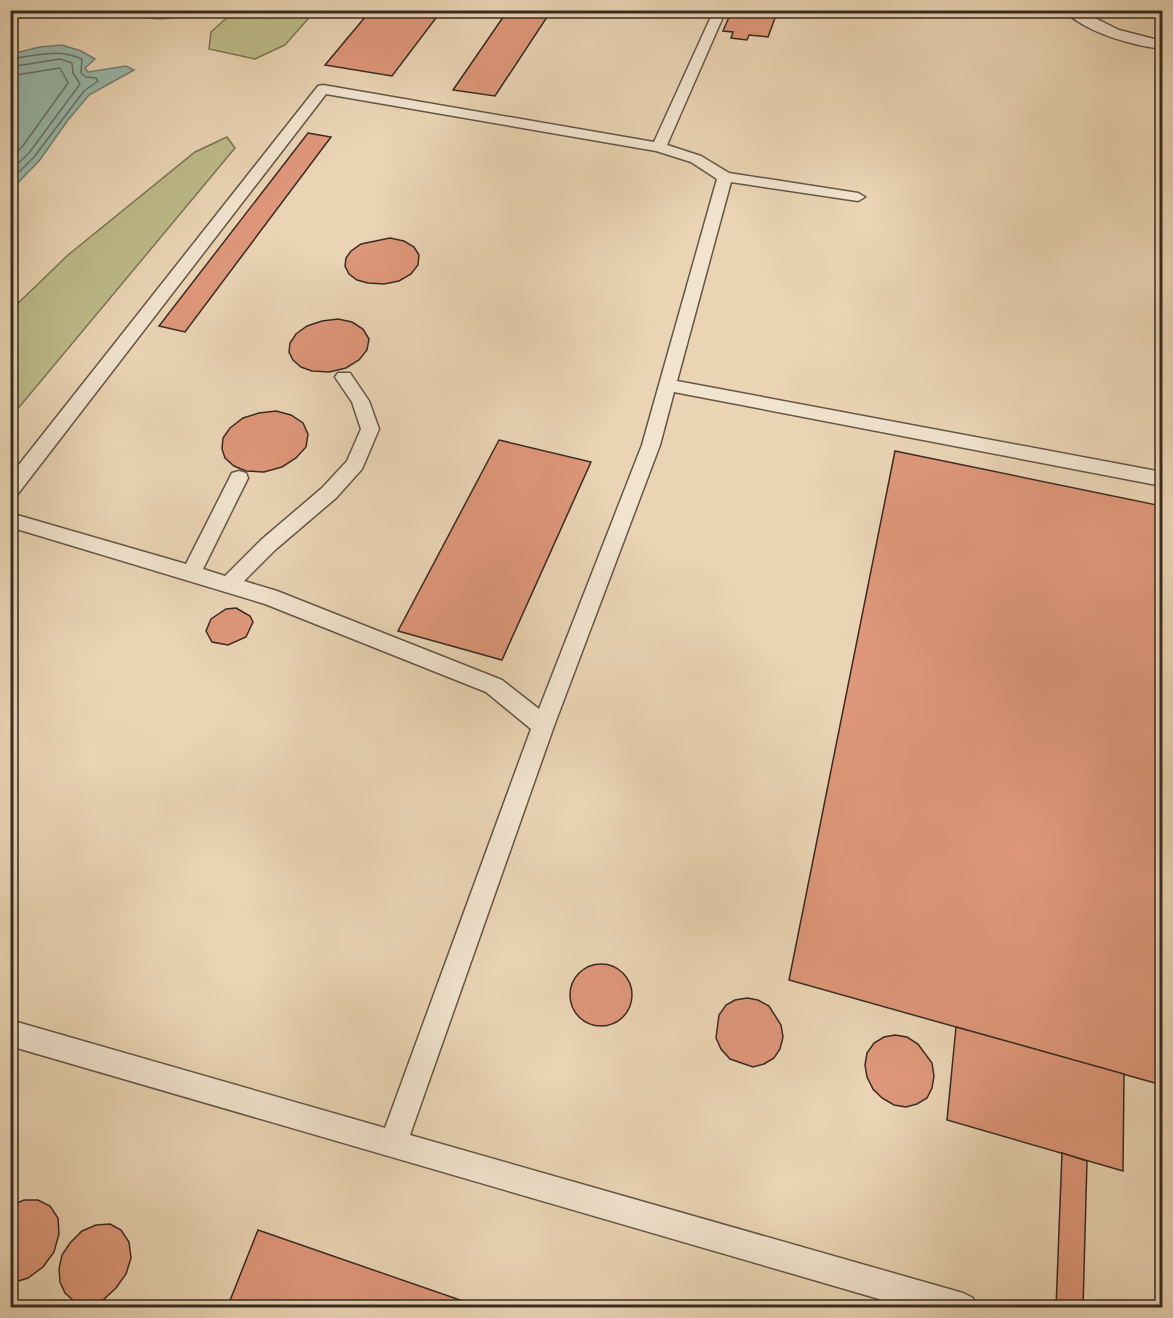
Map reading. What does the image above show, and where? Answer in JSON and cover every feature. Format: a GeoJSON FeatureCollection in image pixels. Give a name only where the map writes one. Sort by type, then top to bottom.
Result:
{"type":"FeatureCollection","features":[{"type":"Feature","properties":{"kind":"lane"},"geometry":{"type":"LineString","coordinates":[[660,147],[720,10]]}},
{"type":"Feature","properties":{"kind":"lane"},"geometry":{"type":"LineString","coordinates":[[1069,10],[1134,41],[1162,45]]}},
{"type":"Feature","properties":{"kind":"lane"},"geometry":{"type":"LineString","coordinates":[[10,490],[323,90],[660,147],[696,159],[724,177],[858,197]]}},
{"type":"Feature","properties":{"kind":"lane"},"geometry":{"type":"LineString","coordinates":[[393,1143],[543,726],[651,445],[724,177]]}},
{"type":"Feature","properties":{"kind":"lane"},"geometry":{"type":"LineString","coordinates":[[229,584],[268,545],[329,493],[355,464],[370,429],[360,400],[344,377]]}},
{"type":"Feature","properties":{"kind":"lane"},"geometry":{"type":"LineString","coordinates":[[668,384],[1162,479]]}},
{"type":"Feature","properties":{"kind":"lane"},"geometry":{"type":"LineString","coordinates":[[191,573],[239,478]]}},
{"type":"Feature","properties":{"kind":"lane"},"geometry":{"type":"LineString","coordinates":[[10,520],[270,597],[494,686],[543,726]]}},
{"type":"Feature","properties":{"kind":"lane"},"geometry":{"type":"LineString","coordinates":[[10,1033],[963,1308]]}},
{"type":"Feature","properties":{"kind":"shaded area"},"geometry":{"type":"Polygon","coordinates":[[[234,11],[315,11],[285,45],[255,59],[209,49],[211,32],[234,11]]]}},
{"type":"Feature","properties":{"kind":"shaded area"},"geometry":{"type":"Polygon","coordinates":[[[227,137],[235,148],[11,417],[11,310],[68,255],[195,152],[227,137]]]}},
{"type":"Feature","properties":{"kind":"water"},"geometry":{"type":"Polygon","coordinates":[[[120,11],[186,11],[164,19],[145,18],[120,11]]]}},
{"type":"Feature","properties":{"kind":"water"},"geometry":{"type":"Polygon","coordinates":[[[62,45],[81,51],[95,59],[85,68],[88,72],[126,66],[134,70],[89,95],[39,161],[11,190],[11,54],[40,47],[62,45]]]}},
{"type":"Feature","properties":{"kind":"building"},"geometry":{"type":"Polygon","coordinates":[[[371,10],[442,10],[392,76],[325,65],[371,10]]]}},
{"type":"Feature","properties":{"kind":"building"},"geometry":{"type":"Polygon","coordinates":[[[508,10],[551,11],[495,96],[453,90],[508,10]]]}},
{"type":"Feature","properties":{"kind":"building"},"geometry":{"type":"Polygon","coordinates":[[[732,10],[778,10],[768,37],[749,35],[747,40],[731,38],[733,32],[723,31],[732,10]]]}},
{"type":"Feature","properties":{"kind":"building"},"geometry":{"type":"Polygon","coordinates":[[[308,133],[331,137],[185,332],[159,326],[308,133]]]}},
{"type":"Feature","properties":{"kind":"building"},"geometry":{"type":"Polygon","coordinates":[[[390,238],[404,241],[414,247],[419,255],[418,265],[411,274],[399,281],[384,284],[357,280],[349,274],[345,266],[346,258],[351,251],[361,244],[390,238]]]}},
{"type":"Feature","properties":{"kind":"building"},"geometry":{"type":"Polygon","coordinates":[[[338,319],[352,322],[363,329],[369,339],[367,350],[359,360],[346,368],[329,372],[312,371],[301,367],[293,360],[289,352],[290,343],[296,334],[307,326],[338,319]]]}},
{"type":"Feature","properties":{"kind":"building"},"geometry":{"type":"Polygon","coordinates":[[[276,411],[291,415],[303,423],[308,434],[306,447],[296,458],[282,467],[264,472],[246,471],[234,466],[225,458],[222,449],[223,438],[230,428],[243,418],[276,411]]]}},
{"type":"Feature","properties":{"kind":"building"},"geometry":{"type":"Polygon","coordinates":[[[499,440],[591,462],[502,660],[398,631],[499,440]]]}},
{"type":"Feature","properties":{"kind":"building"},"geometry":{"type":"Polygon","coordinates":[[[895,451],[1162,506],[1162,1085],[789,980],[895,451]]]}},
{"type":"Feature","properties":{"kind":"building"},"geometry":{"type":"Polygon","coordinates":[[[236,608],[250,616],[253,622],[246,637],[228,645],[212,642],[206,631],[211,619],[226,609],[236,608]]]}},
{"type":"Feature","properties":{"kind":"building"},"geometry":{"type":"Polygon","coordinates":[[[601,964],[618,969],[623,973],[627,978],[632,995],[627,1012],[623,1017],[618,1021],[601,1026],[584,1021],[579,1017],[575,1012],[570,995],[575,978],[579,973],[584,969],[601,964]]]}},
{"type":"Feature","properties":{"kind":"building"},"geometry":{"type":"Polygon","coordinates":[[[747,998],[758,1000],[769,1006],[781,1025],[783,1037],[780,1049],[774,1058],[753,1067],[730,1059],[721,1049],[716,1038],[719,1015],[726,1005],[735,1000],[747,998]]]}},
{"type":"Feature","properties":{"kind":"building"},"geometry":{"type":"Polygon","coordinates":[[[956,1027],[1124,1074],[1123,1171],[947,1120],[956,1027]]]}},
{"type":"Feature","properties":{"kind":"building"},"geometry":{"type":"Polygon","coordinates":[[[895,1035],[907,1037],[918,1044],[932,1063],[934,1076],[927,1098],[906,1107],[894,1105],[873,1089],[867,1077],[865,1065],[867,1053],[874,1043],[884,1037],[895,1035]]]}},
{"type":"Feature","properties":{"kind":"building"},"geometry":{"type":"Polygon","coordinates":[[[1062,1153],[1087,1161],[1083,1308],[1056,1308],[1062,1153]]]}},
{"type":"Feature","properties":{"kind":"building"},"geometry":{"type":"Polygon","coordinates":[[[24,1200],[38,1200],[50,1206],[58,1218],[59,1234],[54,1252],[43,1267],[28,1278],[12,1283],[10,1206],[24,1200]]]}},
{"type":"Feature","properties":{"kind":"building"},"geometry":{"type":"Polygon","coordinates":[[[110,1224],[121,1230],[129,1242],[131,1258],[126,1274],[103,1300],[87,1304],[74,1301],[65,1293],[60,1282],[59,1269],[62,1255],[82,1231],[96,1225],[110,1224]]]}},
{"type":"Feature","properties":{"kind":"building"},"geometry":{"type":"Polygon","coordinates":[[[258,1230],[483,1308],[227,1308],[258,1230]]]}}]}
